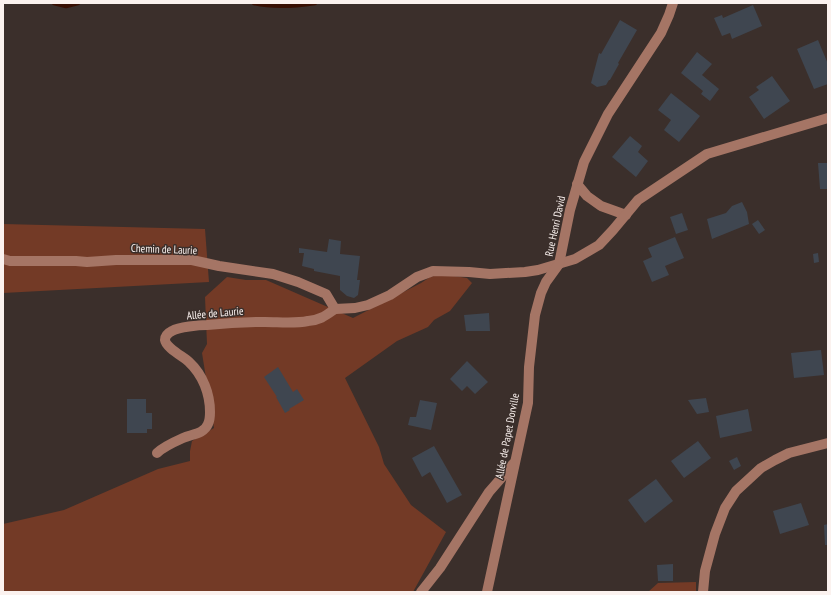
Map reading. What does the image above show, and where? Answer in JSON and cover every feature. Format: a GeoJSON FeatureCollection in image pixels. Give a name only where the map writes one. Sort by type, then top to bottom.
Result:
{"type":"FeatureCollection","features":[{"type":"Feature","properties":{"kind":"street","name":"Rue Henri David"},"geometry":{"type":"LineString","coordinates":[[559,264],[570,210],[584,162],[608,114],[661,33],[673,3]]}},
{"type":"Feature","properties":{"kind":"street","name":"Rue Henri David"},"geometry":{"type":"LineString","coordinates":[[559,264],[575,258],[599,245],[638,200],[707,154],[828,118]]}},
{"type":"Feature","properties":{"kind":"street"},"geometry":{"type":"LineString","coordinates":[[578,184],[587,196],[601,206],[626,214]]}},
{"type":"Feature","properties":{"kind":"street","name":"Chemin de Laurie"},"geometry":{"type":"LineString","coordinates":[[3,259],[10,261],[88,262],[116,260],[192,260],[219,266],[273,274],[298,282],[326,294],[335,309]]}},
{"type":"Feature","properties":{"kind":"street"},"geometry":{"type":"LineString","coordinates":[[335,309],[355,308],[368,305],[390,295],[417,277],[433,271],[490,274],[511,273],[538,270],[559,264]]}},
{"type":"Feature","properties":{"kind":"street","name":"Allée de Papet Dorville"},"geometry":{"type":"LineString","coordinates":[[487,592],[528,403],[529,367],[535,315],[541,293],[546,282],[559,264]]}},
{"type":"Feature","properties":{"kind":"street","name":"Allée de Laurie"},"geometry":{"type":"LineString","coordinates":[[157,453],[183,438],[204,430],[209,423],[210,401],[200,375],[190,363],[166,344],[166,335],[172,330],[196,325],[244,322],[306,322],[320,319],[335,309]]}},
{"type":"Feature","properties":{"kind":"street"},"geometry":{"type":"LineString","coordinates":[[703,592],[705,571],[714,534],[725,508],[736,490],[760,468],[775,460],[789,453],[828,443]]}},
{"type":"Feature","properties":{"kind":"street"},"geometry":{"type":"LineString","coordinates":[[421,592],[440,568],[489,492],[515,461]]}},
{"type":"Feature","properties":{"kind":"shaded area"},"geometry":{"type":"Polygon","coordinates":[[[3,224],[205,229],[209,282],[3,293],[3,224]]]}},
{"type":"Feature","properties":{"kind":"shaded area"},"geometry":{"type":"Polygon","coordinates":[[[441,274],[467,278],[472,283],[450,311],[434,320],[428,327],[397,341],[345,378],[379,447],[384,464],[411,505],[446,532],[413,592],[3,592],[3,524],[64,510],[158,469],[190,461],[192,441],[214,428],[202,353],[207,344],[205,297],[227,277],[246,280],[266,280],[353,318],[430,277],[441,274]]]}},
{"type":"Feature","properties":{"kind":"shaded area"},"geometry":{"type":"Polygon","coordinates":[[[696,582],[696,592],[648,592],[658,583],[696,582]]]}},
{"type":"Feature","properties":{"kind":"building"},"geometry":{"type":"Polygon","coordinates":[[[753,5],[762,26],[732,39],[730,33],[722,36],[714,18],[722,15],[723,18],[753,5]]]}},
{"type":"Feature","properties":{"kind":"building"},"geometry":{"type":"Polygon","coordinates":[[[620,20],[637,30],[610,80],[606,85],[597,87],[591,83],[599,53],[601,54],[620,20]]]}},
{"type":"Feature","properties":{"kind":"building"},"geometry":{"type":"Polygon","coordinates":[[[818,40],[828,64],[828,84],[814,89],[797,49],[818,40]]]}},
{"type":"Feature","properties":{"kind":"building"},"geometry":{"type":"Polygon","coordinates":[[[697,52],[712,64],[702,75],[719,89],[710,101],[701,94],[703,91],[681,73],[697,52]]]}},
{"type":"Feature","properties":{"kind":"building"},"geometry":{"type":"Polygon","coordinates":[[[772,76],[790,101],[764,119],[749,97],[759,90],[756,87],[772,76]]]}},
{"type":"Feature","properties":{"kind":"building"},"geometry":{"type":"Polygon","coordinates":[[[671,93],[700,116],[679,142],[664,130],[671,120],[658,110],[671,93]]]}},
{"type":"Feature","properties":{"kind":"building"},"geometry":{"type":"Polygon","coordinates":[[[630,136],[642,146],[638,152],[648,161],[636,177],[612,157],[630,136]]]}},
{"type":"Feature","properties":{"kind":"building"},"geometry":{"type":"Polygon","coordinates":[[[818,163],[827,163],[828,189],[820,189],[818,163]]]}},
{"type":"Feature","properties":{"kind":"building"},"geometry":{"type":"Polygon","coordinates":[[[742,202],[747,212],[749,224],[712,239],[707,219],[726,213],[732,206],[742,202]]]}},
{"type":"Feature","properties":{"kind":"building"},"geometry":{"type":"Polygon","coordinates":[[[682,213],[688,230],[676,234],[670,217],[682,213]]]}},
{"type":"Feature","properties":{"kind":"building"},"geometry":{"type":"Polygon","coordinates":[[[758,220],[765,230],[759,234],[752,224],[758,220]]]}},
{"type":"Feature","properties":{"kind":"building"},"geometry":{"type":"Polygon","coordinates":[[[675,237],[684,258],[665,266],[669,275],[652,282],[643,261],[652,257],[648,248],[675,237]]]}},
{"type":"Feature","properties":{"kind":"building"},"geometry":{"type":"Polygon","coordinates":[[[329,239],[341,241],[340,254],[360,256],[357,280],[360,280],[358,295],[354,298],[347,296],[340,290],[340,276],[314,271],[314,269],[302,266],[304,253],[299,253],[299,248],[327,252],[329,239]]]}},
{"type":"Feature","properties":{"kind":"building"},"geometry":{"type":"Polygon","coordinates":[[[818,253],[819,262],[814,263],[813,254],[818,253]]]}},
{"type":"Feature","properties":{"kind":"building"},"geometry":{"type":"Polygon","coordinates":[[[489,313],[490,331],[466,331],[464,315],[489,313]]]}},
{"type":"Feature","properties":{"kind":"building"},"geometry":{"type":"Polygon","coordinates":[[[821,350],[824,375],[794,378],[791,353],[821,350]]]}},
{"type":"Feature","properties":{"kind":"building"},"geometry":{"type":"Polygon","coordinates":[[[467,361],[488,382],[475,394],[467,386],[462,391],[450,379],[467,361]]]}},
{"type":"Feature","properties":{"kind":"building"},"geometry":{"type":"Polygon","coordinates":[[[278,367],[293,392],[297,389],[304,400],[285,413],[264,377],[278,367]]]}},
{"type":"Feature","properties":{"kind":"building"},"geometry":{"type":"Polygon","coordinates":[[[706,398],[709,412],[697,414],[688,400],[706,398]]]}},
{"type":"Feature","properties":{"kind":"building"},"geometry":{"type":"Polygon","coordinates":[[[127,399],[146,399],[146,413],[152,413],[152,429],[147,429],[147,433],[127,433],[127,399]]]}},
{"type":"Feature","properties":{"kind":"building"},"geometry":{"type":"Polygon","coordinates":[[[420,400],[437,403],[431,430],[408,425],[410,417],[416,417],[420,400]]]}},
{"type":"Feature","properties":{"kind":"building"},"geometry":{"type":"Polygon","coordinates":[[[748,409],[752,431],[720,438],[716,416],[748,409]]]}},
{"type":"Feature","properties":{"kind":"building"},"geometry":{"type":"Polygon","coordinates":[[[698,441],[711,458],[684,478],[671,461],[698,441]]]}},
{"type":"Feature","properties":{"kind":"building"},"geometry":{"type":"Polygon","coordinates":[[[434,446],[462,495],[447,503],[430,472],[422,477],[412,458],[434,446]]]}},
{"type":"Feature","properties":{"kind":"building"},"geometry":{"type":"Polygon","coordinates":[[[737,457],[741,466],[734,470],[729,461],[737,457]]]}},
{"type":"Feature","properties":{"kind":"building"},"geometry":{"type":"Polygon","coordinates":[[[656,479],[673,501],[645,523],[628,500],[656,479]]]}},
{"type":"Feature","properties":{"kind":"building"},"geometry":{"type":"Polygon","coordinates":[[[801,503],[809,525],[780,534],[773,511],[801,503]]]}},
{"type":"Feature","properties":{"kind":"building"},"geometry":{"type":"Polygon","coordinates":[[[828,524],[828,545],[825,545],[824,525],[828,524]]]}},
{"type":"Feature","properties":{"kind":"building"},"geometry":{"type":"Polygon","coordinates":[[[673,564],[673,581],[658,581],[657,565],[673,564]]]}},
{"type":"Feature","properties":{"kind":"waterway"},"geometry":{"type":"LineString","coordinates":[[54,3],[66,6],[78,3]]}},
{"type":"Feature","properties":{"kind":"waterway"},"geometry":{"type":"LineString","coordinates":[[254,3],[269,6],[315,3]]}}]}
